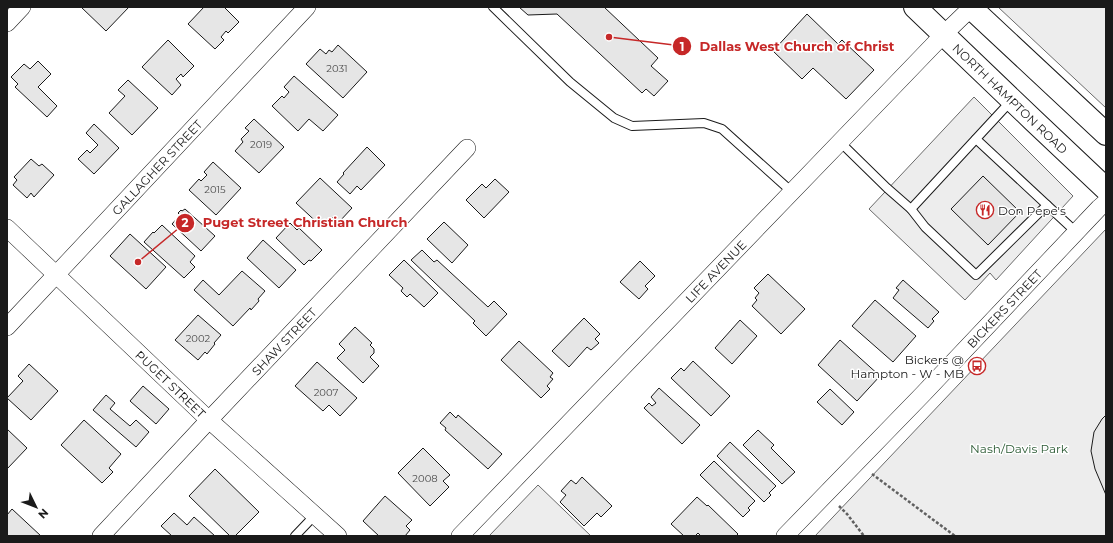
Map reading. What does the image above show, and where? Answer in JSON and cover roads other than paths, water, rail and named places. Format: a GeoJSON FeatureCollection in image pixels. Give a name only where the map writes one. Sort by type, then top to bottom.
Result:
{"type":"FeatureCollection","features":[{"type":"Feature","properties":{"kind":"main road","name":"NORTH HAMPTON ROAD"},"geometry":{"type":"LineString","coordinates":[[915,7],[1106,189]]}},
{"type":"Feature","properties":{"kind":"main road"},"geometry":{"type":"LineString","coordinates":[[971,7],[1106,134]]}},
{"type":"Feature","properties":{"kind":"street"},"geometry":{"type":"LineString","coordinates":[[7,23],[22,7]]}},
{"type":"Feature","properties":{"kind":"street","name":"GALLAGHER STREET"},"geometry":{"type":"LineString","coordinates":[[7,327],[307,7]]}},
{"type":"Feature","properties":{"kind":"street","name":"LIFE AVENUE"},"geometry":{"type":"LineString","coordinates":[[460,536],[971,7]]}},
{"type":"Feature","properties":{"kind":"street","name":"SHAW STREET"},"geometry":{"type":"LineString","coordinates":[[101,536],[467,148]]}},
{"type":"Feature","properties":{"kind":"street","name":"BICKERS STREET"},"geometry":{"type":"LineString","coordinates":[[785,536],[1106,202]]}},
{"type":"Feature","properties":{"kind":"street","name":"PUGET STREET"},"geometry":{"type":"LineString","coordinates":[[7,228],[209,420],[338,536]]}},
{"type":"Feature","properties":{"kind":"lane"},"geometry":{"type":"LineString","coordinates":[[493,7],[570,82],[614,118],[632,126],[704,122],[722,129],[792,192]]}},
{"type":"Feature","properties":{"kind":"lane"},"geometry":{"type":"LineString","coordinates":[[911,209],[1012,100]]}},
{"type":"Feature","properties":{"kind":"lane"},"geometry":{"type":"LineString","coordinates":[[976,140],[1076,232]]}},
{"type":"Feature","properties":{"kind":"lane"},"geometry":{"type":"LineString","coordinates":[[840,142],[911,209],[925,227],[976,274],[1047,205]]}},
{"type":"Feature","properties":{"kind":"lane"},"geometry":{"type":"LineString","coordinates":[[295,536],[315,515]]}},
{"type":"Feature","properties":{"kind":"place","name":"Dallas West Church of Christ"},"geometry":{"type":"Point","coordinates":[609,37]}},
{"type":"Feature","properties":{"kind":"place","name":"Don Pepe's"},"geometry":{"type":"Point","coordinates":[985,210]}},
{"type":"Feature","properties":{"kind":"place","name":"Puget Street Christian Church"},"geometry":{"type":"Point","coordinates":[138,262]}},
{"type":"Feature","properties":{"kind":"place","name":"Bickers @ Hampton - W - MB"},"geometry":{"type":"Point","coordinates":[977,366]}},
{"type":"Feature","properties":{"kind":"park label","name":"Nash/Davis Park"},"geometry":{"type":"Point","coordinates":[1019,448]}}]}
